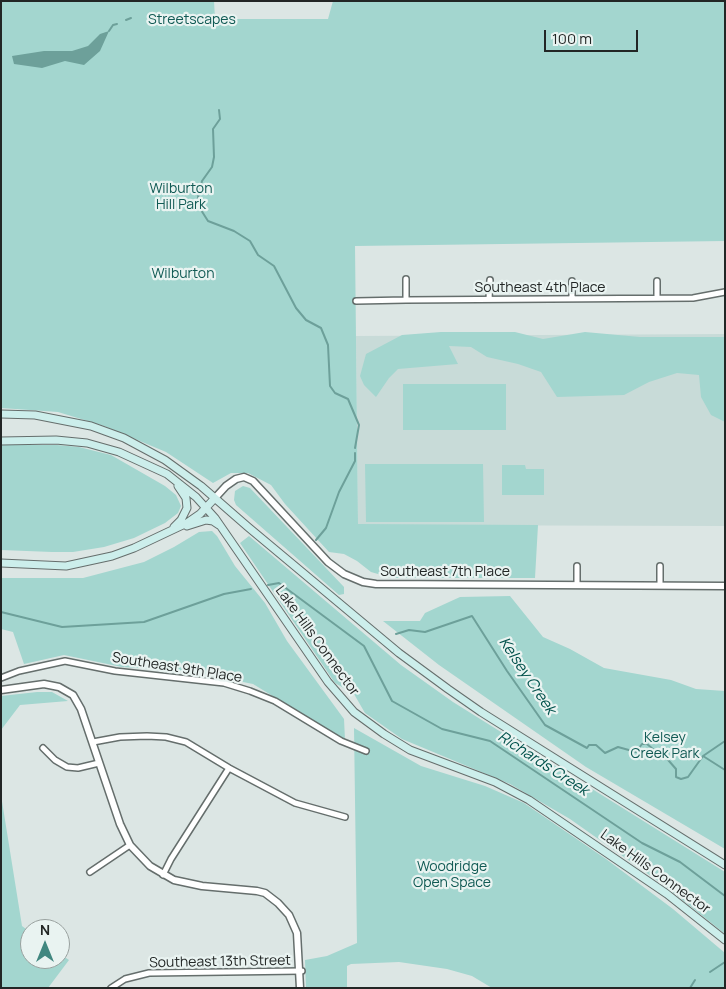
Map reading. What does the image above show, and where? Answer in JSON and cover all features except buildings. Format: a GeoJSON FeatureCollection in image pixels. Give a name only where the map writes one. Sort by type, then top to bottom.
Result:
{"type":"FeatureCollection","features":[{"type":"Feature","properties":{"kind":"main road","name":"Lake Hills Connector"},"geometry":{"type":"LineString","coordinates":[[1,414],[35,415],[55,418],[111,432],[165,460],[190,477],[399,653],[448,689],[481,712],[725,865]]}},
{"type":"Feature","properties":{"kind":"main road","name":"Lake Hills Connector"},"geometry":{"type":"LineString","coordinates":[[1,441],[73,441],[104,447],[139,460],[167,474],[196,497],[221,526],[328,682],[354,712],[410,750],[495,782],[529,800],[667,894],[725,940]]}},
{"type":"Feature","properties":{"kind":"main road"},"geometry":{"type":"LineString","coordinates":[[170,531],[181,520],[186,508],[186,498],[174,480]]}},
{"type":"Feature","properties":{"kind":"main road"},"geometry":{"type":"LineString","coordinates":[[1,563],[66,566],[112,556],[134,548],[187,523],[215,498]]}},
{"type":"Feature","properties":{"kind":"main road"},"geometry":{"type":"LineString","coordinates":[[170,531],[206,520],[213,521],[221,526]]}},
{"type":"Feature","properties":{"kind":"street"},"geometry":{"type":"LineString","coordinates":[[406,278],[406,300]]}},
{"type":"Feature","properties":{"kind":"street"},"geometry":{"type":"LineString","coordinates":[[489,299],[490,280]]}},
{"type":"Feature","properties":{"kind":"street"},"geometry":{"type":"LineString","coordinates":[[572,281],[572,299]]}},
{"type":"Feature","properties":{"kind":"street"},"geometry":{"type":"LineString","coordinates":[[657,281],[657,298]]}},
{"type":"Feature","properties":{"kind":"street","name":"Southeast 4th Place"},"geometry":{"type":"LineString","coordinates":[[356,302],[693,298],[725,292]]}},
{"type":"Feature","properties":{"kind":"street","name":"Southeast 7th Place"},"geometry":{"type":"LineString","coordinates":[[215,498],[226,486],[236,479],[244,477],[253,480],[328,562],[344,574],[363,582],[376,584],[725,586]]}},
{"type":"Feature","properties":{"kind":"street"},"geometry":{"type":"LineString","coordinates":[[577,566],[577,585]]}},
{"type":"Feature","properties":{"kind":"street"},"geometry":{"type":"LineString","coordinates":[[660,566],[660,585]]}},
{"type":"Feature","properties":{"kind":"street","name":"Southeast 9th Place"},"geometry":{"type":"LineString","coordinates":[[1,678],[18,671],[65,661],[115,671],[224,683],[250,690],[275,701],[341,741],[366,751]]}},
{"type":"Feature","properties":{"kind":"street"},"geometry":{"type":"LineString","coordinates":[[1,690],[44,684],[66,690],[77,700],[94,742],[99,763],[120,824],[130,845],[139,857],[163,875],[186,884],[257,891],[278,902],[290,915],[297,933],[301,971],[300,988]]}},
{"type":"Feature","properties":{"kind":"street"},"geometry":{"type":"LineString","coordinates":[[94,742],[132,736],[166,737],[186,742],[229,768],[295,803],[345,817]]}},
{"type":"Feature","properties":{"kind":"street"},"geometry":{"type":"LineString","coordinates":[[44,748],[55,760],[67,767],[78,768],[99,763]]}},
{"type":"Feature","properties":{"kind":"street"},"geometry":{"type":"LineString","coordinates":[[163,875],[171,859],[229,768]]}},
{"type":"Feature","properties":{"kind":"street"},"geometry":{"type":"LineString","coordinates":[[90,872],[130,845]]}},
{"type":"Feature","properties":{"kind":"street","name":"Southeast 13th Street"},"geometry":{"type":"LineString","coordinates":[[111,988],[125,979],[149,973],[301,971]]}},
{"type":"Feature","properties":{"kind":"shaded area"},"geometry":{"type":"Polygon","coordinates":[[[109,31],[100,51],[84,65],[65,61],[42,68],[14,64],[12,56],[44,51],[72,51],[88,46],[100,34],[109,31]]]}},
{"type":"Feature","properties":{"kind":"shaded area"},"geometry":{"type":"Polygon","coordinates":[[[725,334],[725,526],[358,525],[356,336],[725,334]]]}},
{"type":"Feature","properties":{"kind":"green space","name":"Wilburton Hill Park"},"geometry":{"type":"Polygon","coordinates":[[[1,1],[214,1],[215,19],[328,19],[333,1],[725,1],[725,241],[355,246],[358,524],[538,525],[535,578],[392,578],[371,572],[344,554],[329,552],[285,504],[271,485],[248,473],[231,473],[213,483],[166,452],[104,426],[58,412],[1,408],[1,1]]]}},
{"type":"Feature","properties":{"kind":"green space"},"geometry":{"type":"Polygon","coordinates":[[[441,332],[515,332],[543,339],[585,332],[640,337],[725,337],[725,422],[711,415],[701,397],[699,375],[677,373],[649,382],[624,395],[557,397],[541,372],[518,364],[487,357],[471,347],[449,346],[458,364],[398,369],[389,378],[376,397],[364,385],[360,376],[366,354],[402,335],[441,332]]]}},
{"type":"Feature","properties":{"kind":"green space"},"geometry":{"type":"Polygon","coordinates":[[[403,384],[506,384],[506,430],[403,430],[403,384]]]}},
{"type":"Feature","properties":{"kind":"green space"},"geometry":{"type":"Polygon","coordinates":[[[1,445],[79,447],[111,455],[165,486],[176,495],[181,506],[178,513],[165,523],[134,538],[104,547],[73,552],[1,550],[1,445]]]}},
{"type":"Feature","properties":{"kind":"green space"},"geometry":{"type":"Polygon","coordinates":[[[365,464],[483,464],[484,522],[366,522],[365,464]]]}},
{"type":"Feature","properties":{"kind":"green space"},"geometry":{"type":"Polygon","coordinates":[[[502,465],[525,465],[526,469],[544,469],[544,495],[502,495],[502,465]]]}},
{"type":"Feature","properties":{"kind":"green space"},"geometry":{"type":"Polygon","coordinates":[[[243,486],[250,488],[344,587],[344,594],[339,595],[236,505],[234,500],[235,491],[243,486]]]}},
{"type":"Feature","properties":{"kind":"green space"},"geometry":{"type":"Polygon","coordinates":[[[212,531],[235,566],[265,603],[287,641],[344,719],[345,740],[253,684],[189,671],[122,667],[64,655],[24,664],[13,632],[1,629],[1,578],[83,578],[144,562],[199,532],[212,531]]]}},
{"type":"Feature","properties":{"kind":"green space"},"geometry":{"type":"Polygon","coordinates":[[[249,536],[401,665],[453,702],[725,872],[725,934],[665,886],[570,819],[510,784],[402,739],[365,713],[354,694],[335,683],[240,543],[249,536]]]}},
{"type":"Feature","properties":{"kind":"green space","name":"Kelsey Creek Park"},"geometry":{"type":"Polygon","coordinates":[[[510,596],[543,637],[570,649],[604,668],[671,680],[696,689],[725,691],[725,849],[586,767],[439,665],[383,621],[420,621],[425,613],[460,597],[510,596]]]}},
{"type":"Feature","properties":{"kind":"green space"},"geometry":{"type":"Polygon","coordinates":[[[52,692],[68,701],[20,705],[1,730],[1,696],[52,692]]]}},
{"type":"Feature","properties":{"kind":"green space","name":"Woodridge Open Space"},"geometry":{"type":"Polygon","coordinates":[[[354,728],[421,766],[485,786],[524,803],[606,859],[673,909],[725,953],[725,988],[492,988],[472,976],[447,969],[399,962],[351,964],[347,966],[347,988],[306,988],[305,960],[327,956],[357,943],[354,728]]]}},
{"type":"Feature","properties":{"kind":"green space"},"geometry":{"type":"Polygon","coordinates":[[[1,795],[21,919],[20,969],[62,969],[48,988],[1,988],[1,795]]]}},
{"type":"Feature","properties":{"kind":"waterway"},"geometry":{"type":"LineString","coordinates":[[126,20],[131,18]]}},
{"type":"Feature","properties":{"kind":"waterway"},"geometry":{"type":"LineString","coordinates":[[109,31],[113,25],[117,24]]}},
{"type":"Feature","properties":{"kind":"waterway"},"geometry":{"type":"LineString","coordinates":[[219,110],[220,119],[213,129],[214,157],[212,167],[202,181],[198,197],[201,210],[208,221],[234,231],[250,241],[258,255],[274,266],[296,308],[306,320],[321,328],[328,345],[330,386],[335,393],[348,399],[359,425],[355,448]]}},
{"type":"Feature","properties":{"kind":"waterway"},"geometry":{"type":"LineString","coordinates":[[316,540],[326,528],[339,492],[355,461],[355,453]]}},
{"type":"Feature","properties":{"kind":"waterway","name":"Richards Creek"},"geometry":{"type":"LineString","coordinates":[[268,585],[279,583],[364,646],[392,701],[442,729],[490,741],[642,843],[680,862],[725,896]]}},
{"type":"Feature","properties":{"kind":"waterway","name":"Kelsey Creek"},"geometry":{"type":"LineString","coordinates":[[1,612],[62,627],[144,622],[224,594],[251,589]]}},
{"type":"Feature","properties":{"kind":"waterway","name":"Kelsey Creek"},"geometry":{"type":"LineString","coordinates":[[396,634],[409,630],[425,632],[472,616],[507,671],[545,725],[587,748],[589,745],[596,745],[605,753],[618,747],[636,752],[642,744],[647,744],[654,750],[662,753],[676,769],[676,777],[681,779],[688,777],[703,756],[725,770]]}},
{"type":"Feature","properties":{"kind":"waterway"},"geometry":{"type":"LineString","coordinates":[[703,756],[725,741]]}},
{"type":"Feature","properties":{"kind":"waterway"},"geometry":{"type":"LineString","coordinates":[[710,972],[725,962]]}},
{"type":"Feature","properties":{"kind":"waterway"},"geometry":{"type":"LineString","coordinates":[[690,988],[695,980]]}},
{"type":"Feature","properties":{"kind":"park label","name":"Streetscapes"},"geometry":{"type":"Point","coordinates":[192,20]}},
{"type":"Feature","properties":{"kind":"park label","name":"Wilburton"},"geometry":{"type":"Point","coordinates":[183,274]}}]}
